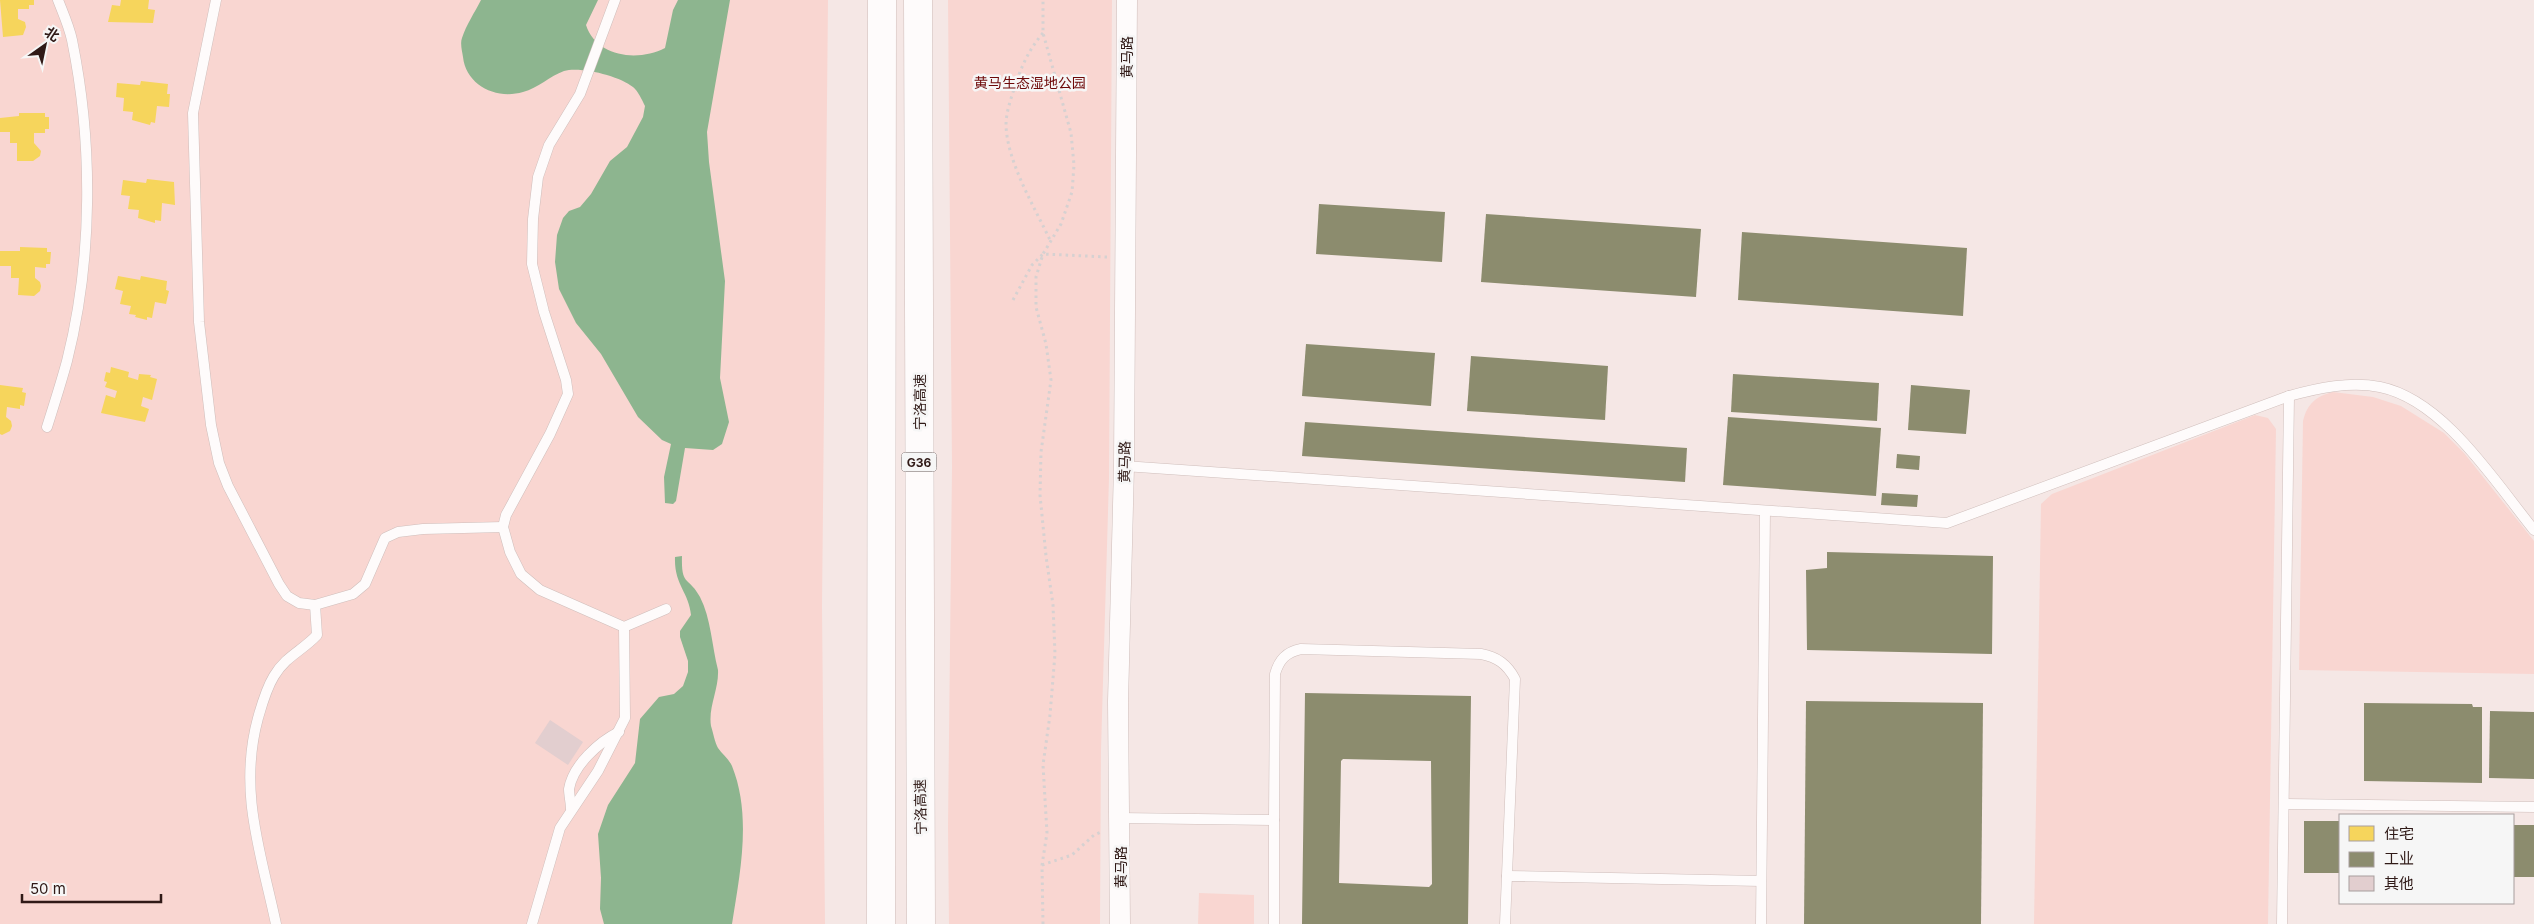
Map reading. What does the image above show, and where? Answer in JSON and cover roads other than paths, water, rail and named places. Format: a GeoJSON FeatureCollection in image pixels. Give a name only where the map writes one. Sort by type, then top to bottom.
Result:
{"type":"FeatureCollection","features":[{"type":"Feature","properties":{"kind":"highway","name":"G36"},"geometry":{"type":"LineString","coordinates":[[881,924],[882,0]]}},
{"type":"Feature","properties":{"kind":"highway","name":"宁洛高速"},"geometry":{"type":"LineString","coordinates":[[918,0],[921,924]]}},
{"type":"Feature","properties":{"kind":"street","name":"黄马路"},"geometry":{"type":"LineString","coordinates":[[1120,924],[1118,702],[1124,466],[1127,0]]}},
{"type":"Feature","properties":{"kind":"lane"},"geometry":{"type":"LineString","coordinates":[[47,427],[67,360],[82,279],[87,184],[83,116],[72,38],[58,0]]}},
{"type":"Feature","properties":{"kind":"lane"},"geometry":{"type":"LineString","coordinates":[[216,0],[192,121],[199,322],[211,425],[219,463],[228,486],[278,584],[287,596],[299,603],[315,605],[353,594],[365,584],[385,538],[398,532],[423,529],[503,528]]}},
{"type":"Feature","properties":{"kind":"lane"},"geometry":{"type":"LineString","coordinates":[[615,0],[580,94],[549,145],[538,177],[533,219],[532,264],[544,312],[566,380],[568,394],[550,434],[506,515],[503,528],[510,552],[521,574],[540,590],[624,627],[666,609]]}},
{"type":"Feature","properties":{"kind":"lane"},"geometry":{"type":"LineString","coordinates":[[1124,466],[1947,523],[2289,396],[2333,386],[2362,385],[2395,391],[2410,397],[2437,416],[2462,441],[2534,530]]}},
{"type":"Feature","properties":{"kind":"lane"},"geometry":{"type":"LineString","coordinates":[[2282,924],[2289,396]]}},
{"type":"Feature","properties":{"kind":"lane"},"geometry":{"type":"LineString","coordinates":[[1761,924],[1765,511]]}},
{"type":"Feature","properties":{"kind":"lane"},"geometry":{"type":"LineString","coordinates":[[276,924],[250,804],[248,774],[253,734],[264,698],[274,676],[288,656],[306,647],[317,634],[315,605]]}},
{"type":"Feature","properties":{"kind":"lane"},"geometry":{"type":"LineString","coordinates":[[532,924],[555,840],[571,809],[598,771],[620,732],[625,718],[624,627]]}},
{"type":"Feature","properties":{"kind":"lane"},"geometry":{"type":"LineString","coordinates":[[1274,924],[1275,674],[1277,666],[1287,654],[1301,649],[1488,655],[1502,662],[1515,679],[1504,924]]}},
{"type":"Feature","properties":{"kind":"lane"},"geometry":{"type":"LineString","coordinates":[[571,809],[569,790],[573,778],[591,751],[604,740],[620,732]]}},
{"type":"Feature","properties":{"kind":"lane"},"geometry":{"type":"LineString","coordinates":[[2284,804],[2534,807]]}},
{"type":"Feature","properties":{"kind":"lane"},"geometry":{"type":"LineString","coordinates":[[1120,824],[1274,820]]}},
{"type":"Feature","properties":{"kind":"lane"},"geometry":{"type":"LineString","coordinates":[[1507,876],[1761,881]]}},
{"type":"Feature","properties":{"kind":"park label","name":"黄马生态湿地公园"},"geometry":{"type":"Point","coordinates":[1030,82]}}]}
